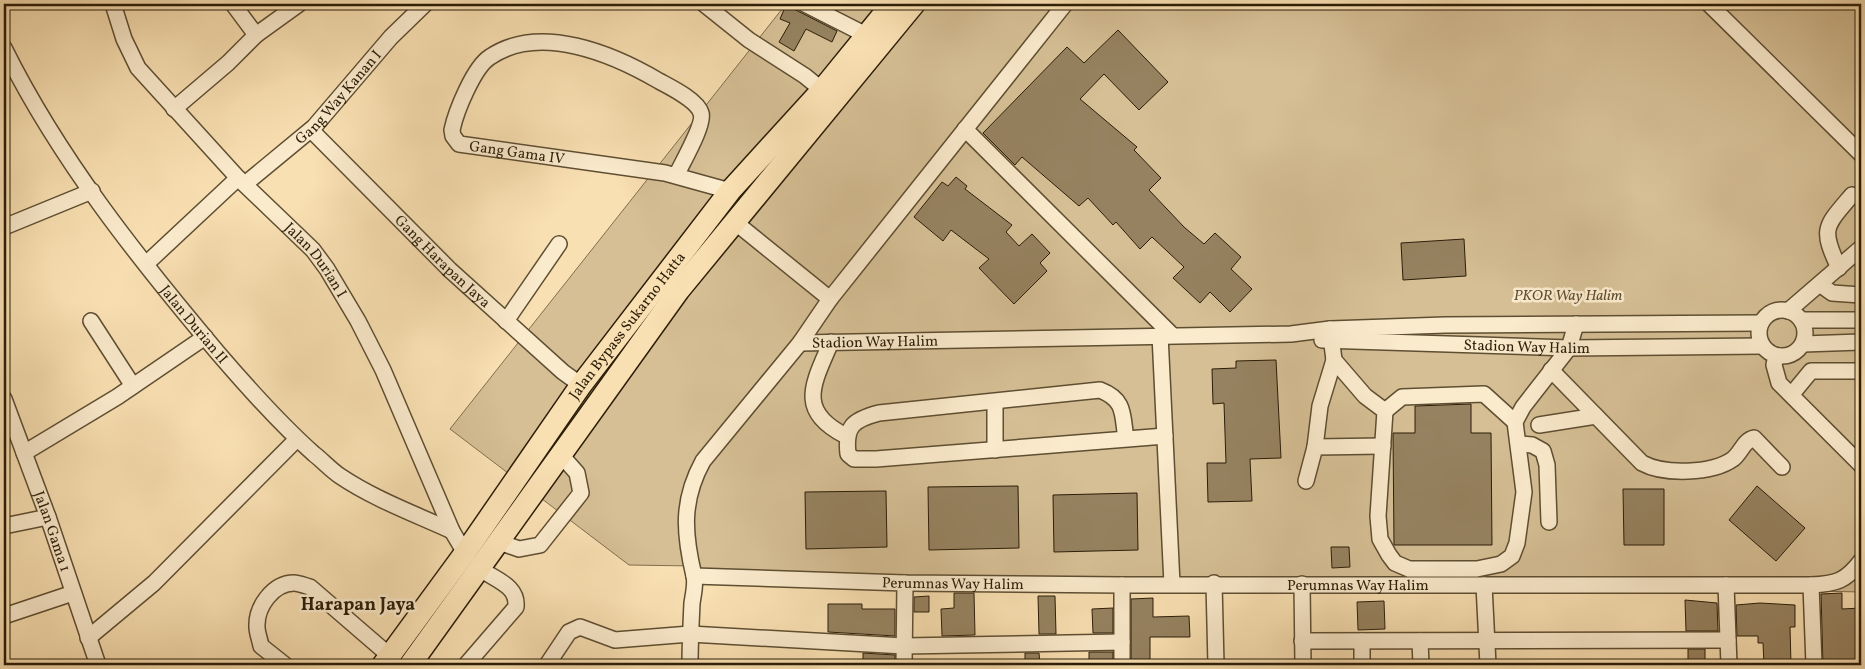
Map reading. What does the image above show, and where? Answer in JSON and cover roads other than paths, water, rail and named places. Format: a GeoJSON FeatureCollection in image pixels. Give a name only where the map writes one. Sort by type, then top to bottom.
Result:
{"type":"FeatureCollection","features":[{"type":"Feature","properties":{"kind":"highway","name":"Jalan Bypass Sukarno Hatta"},"geometry":{"type":"LineString","coordinates":[[386,661],[465,553],[581,385],[730,191],[822,90],[892,4]]}},
{"type":"Feature","properties":{"kind":"highway","name":"Jalan Bypass Sukarno Hatta"},"geometry":{"type":"LineString","coordinates":[[410,665],[679,290],[736,223],[914,4]]}},
{"type":"Feature","properties":{"kind":"street","name":"Jalan Durian I"},"geometry":{"type":"LineString","coordinates":[[114,4],[124,39],[138,68],[242,181],[312,250],[327,269],[358,321],[383,370],[452,531],[465,553]]}},
{"type":"Feature","properties":{"kind":"street"},"geometry":{"type":"LineString","coordinates":[[233,4],[256,35]]}},
{"type":"Feature","properties":{"kind":"street"},"geometry":{"type":"LineString","coordinates":[[174,109],[228,63],[256,35],[299,4]]}},
{"type":"Feature","properties":{"kind":"street","name":"Gang Way Kanan I"},"geometry":{"type":"LineString","coordinates":[[146,264],[242,181],[311,130],[391,37],[425,4]]}},
{"type":"Feature","properties":{"kind":"street"},"geometry":{"type":"LineString","coordinates":[[805,4],[866,35]]}},
{"type":"Feature","properties":{"kind":"street","name":"Stadion Way Halim"},"geometry":{"type":"LineString","coordinates":[[800,343],[830,299],[1065,4]]}},
{"type":"Feature","properties":{"kind":"street"},"geometry":{"type":"LineString","coordinates":[[1709,4],[1861,154]]}},
{"type":"Feature","properties":{"kind":"street"},"geometry":{"type":"LineString","coordinates":[[710,5],[749,40],[805,76],[822,90]]}},
{"type":"Feature","properties":{"kind":"street","name":"Gang Gama IV"},"geometry":{"type":"LineString","coordinates":[[676,176],[701,121],[698,108],[685,97],[638,69],[593,49],[565,44],[512,46],[489,57],[467,89],[455,116],[452,130],[453,136],[459,144],[676,176],[730,191]]}},
{"type":"Feature","properties":{"kind":"street","name":"Jalan Durian II"},"geometry":{"type":"LineString","coordinates":[[4,48],[43,121],[92,191],[146,264],[248,388],[297,439],[339,476],[368,492],[452,531]]}},
{"type":"Feature","properties":{"kind":"street"},"geometry":{"type":"LineString","coordinates":[[965,129],[1166,335],[1165,436],[1172,584]]}},
{"type":"Feature","properties":{"kind":"street","name":"Gang Harapan Jaya"},"geometry":{"type":"LineString","coordinates":[[311,130],[450,270],[563,372],[581,385]]}},
{"type":"Feature","properties":{"kind":"street"},"geometry":{"type":"LineString","coordinates":[[4,227],[92,191]]}},
{"type":"Feature","properties":{"kind":"street"},"geometry":{"type":"LineString","coordinates":[[1839,268],[1826,236],[1828,224],[1852,195]]}},
{"type":"Feature","properties":{"kind":"street"},"geometry":{"type":"LineString","coordinates":[[736,223],[830,299]]}},
{"type":"Feature","properties":{"kind":"street"},"geometry":{"type":"LineString","coordinates":[[506,321],[559,244]]}},
{"type":"Feature","properties":{"kind":"street"},"geometry":{"type":"LineString","coordinates":[[1802,320],[1806,336],[1803,344],[1792,355],[1776,356],[1763,346],[1759,339],[1761,323],[1773,312],[1788,311],[1821,285],[1861,248]]}},
{"type":"Feature","properties":{"kind":"street"},"geometry":{"type":"LineString","coordinates":[[1821,285],[1832,293],[1860,291]]}},
{"type":"Feature","properties":{"kind":"street"},"geometry":{"type":"LineString","coordinates":[[1788,311],[1802,320],[1861,320]]}},
{"type":"Feature","properties":{"kind":"street"},"geometry":{"type":"LineString","coordinates":[[91,321],[133,386]]}},
{"type":"Feature","properties":{"kind":"street","name":"Stadion Way Halim"},"geometry":{"type":"LineString","coordinates":[[1331,335],[1445,325],[1761,323]]}},
{"type":"Feature","properties":{"kind":"street"},"geometry":{"type":"LineString","coordinates":[[1515,422],[1523,407],[1569,348],[1576,324]]}},
{"type":"Feature","properties":{"kind":"street"},"geometry":{"type":"LineString","coordinates":[[1445,325],[1445,345]]}},
{"type":"Feature","properties":{"kind":"street"},"geometry":{"type":"LineString","coordinates":[[1519,325],[1519,347]]}},
{"type":"Feature","properties":{"kind":"street","name":"Stadion Way Halim"},"geometry":{"type":"LineString","coordinates":[[800,343],[1291,334],[1331,335],[1445,345],[1519,347],[1763,346]]}},
{"type":"Feature","properties":{"kind":"street"},"geometry":{"type":"LineString","coordinates":[[1306,481],[1315,447],[1320,406],[1334,360],[1331,335]]}},
{"type":"Feature","properties":{"kind":"street"},"geometry":{"type":"LineString","coordinates":[[24,452],[133,386],[205,337]]}},
{"type":"Feature","properties":{"kind":"street"},"geometry":{"type":"LineString","coordinates":[[831,342],[814,381],[813,403],[817,414],[828,427],[846,436]]}},
{"type":"Feature","properties":{"kind":"street"},"geometry":{"type":"LineString","coordinates":[[1803,344],[1861,342]]}},
{"type":"Feature","properties":{"kind":"street"},"geometry":{"type":"LineString","coordinates":[[690,665],[694,576],[688,546],[686,522],[688,494],[693,478],[711,450],[800,343]]}},
{"type":"Feature","properties":{"kind":"street"},"geometry":{"type":"LineString","coordinates":[[1776,356],[1774,365],[1780,383],[1861,465]]}},
{"type":"Feature","properties":{"kind":"street"},"geometry":{"type":"LineString","coordinates":[[1334,360],[1365,396],[1385,411]]}},
{"type":"Feature","properties":{"kind":"street"},"geometry":{"type":"LineString","coordinates":[[1551,370],[1642,463],[1653,469],[1671,471],[1717,468],[1734,458],[1749,440],[1754,438],[1782,467]]}},
{"type":"Feature","properties":{"kind":"street"},"geometry":{"type":"LineString","coordinates":[[1792,394],[1811,371],[1861,371]]}},
{"type":"Feature","properties":{"kind":"street"},"geometry":{"type":"LineString","coordinates":[[1126,439],[1121,406],[1114,396],[1100,390],[995,403],[879,413],[854,423],[846,436],[848,454],[854,459],[995,450],[1165,436]]}},
{"type":"Feature","properties":{"kind":"street"},"geometry":{"type":"LineString","coordinates":[[1484,394],[1515,422],[1520,444],[1524,492],[1517,543],[1512,556],[1501,564],[1477,569],[1409,569],[1395,563],[1380,539],[1378,516],[1385,411],[1402,397],[1484,394]]}},
{"type":"Feature","properties":{"kind":"street"},"geometry":{"type":"LineString","coordinates":[[995,403],[995,450]]}},
{"type":"Feature","properties":{"kind":"street","name":"Jalan Gama 1"},"geometry":{"type":"LineString","coordinates":[[5,406],[48,517],[98,665]]}},
{"type":"Feature","properties":{"kind":"street"},"geometry":{"type":"LineString","coordinates":[[1538,425],[1596,416]]}},
{"type":"Feature","properties":{"kind":"street"},"geometry":{"type":"LineString","coordinates":[[88,638],[154,583],[297,439]]}},
{"type":"Feature","properties":{"kind":"street"},"geometry":{"type":"LineString","coordinates":[[1520,444],[1532,445],[1543,451],[1547,465],[1548,522]]}},
{"type":"Feature","properties":{"kind":"street"},"geometry":{"type":"LineString","coordinates":[[1315,447],[1383,446]]}},
{"type":"Feature","properties":{"kind":"street"},"geometry":{"type":"LineString","coordinates":[[499,542],[519,549],[540,545],[581,493],[577,473],[561,455]]}},
{"type":"Feature","properties":{"kind":"street"},"geometry":{"type":"LineString","coordinates":[[4,526],[48,517]]}},
{"type":"Feature","properties":{"kind":"street"},"geometry":{"type":"LineString","coordinates":[[1814,665],[1811,585],[1836,583],[1851,574],[1861,561]]}},
{"type":"Feature","properties":{"kind":"street"},"geometry":{"type":"LineString","coordinates":[[466,665],[516,607],[516,596],[512,588],[479,568]]}},
{"type":"Feature","properties":{"kind":"street","name":"Perumnas Way Halim"},"geometry":{"type":"LineString","coordinates":[[694,576],[905,582],[1122,585],[1214,583],[1811,585]]}},
{"type":"Feature","properties":{"kind":"street"},"geometry":{"type":"LineString","coordinates":[[904,665],[905,582]]}},
{"type":"Feature","properties":{"kind":"street"},"geometry":{"type":"LineString","coordinates":[[285,665],[261,646],[257,626],[261,606],[273,591],[286,584],[296,583],[310,587],[386,661]]}},
{"type":"Feature","properties":{"kind":"street"},"geometry":{"type":"LineString","coordinates":[[1214,583],[1216,665]]}},
{"type":"Feature","properties":{"kind":"street"},"geometry":{"type":"LineString","coordinates":[[1302,584],[1303,665]]}},
{"type":"Feature","properties":{"kind":"street"},"geometry":{"type":"LineString","coordinates":[[1122,585],[1122,665]]}},
{"type":"Feature","properties":{"kind":"street"},"geometry":{"type":"LineString","coordinates":[[1484,585],[1488,665]]}},
{"type":"Feature","properties":{"kind":"street"},"geometry":{"type":"LineString","coordinates":[[1726,585],[1729,665]]}},
{"type":"Feature","properties":{"kind":"street"},"geometry":{"type":"LineString","coordinates":[[4,616],[73,592]]}},
{"type":"Feature","properties":{"kind":"street"},"geometry":{"type":"LineString","coordinates":[[547,665],[569,632],[580,627],[615,640],[690,634],[904,646],[1122,642]]}},
{"type":"Feature","properties":{"kind":"street"},"geometry":{"type":"LineString","coordinates":[[1302,641],[1728,640]]}},
{"type":"Feature","properties":{"kind":"street"},"geometry":{"type":"LineString","coordinates":[[1362,641],[1362,665]]}},
{"type":"Feature","properties":{"kind":"street"},"geometry":{"type":"LineString","coordinates":[[1420,641],[1420,665]]}},
{"type":"Feature","properties":{"kind":"district","name":"Harapan Jaya"},"geometry":{"type":"Point","coordinates":[358,604]}},
{"type":"Feature","properties":{"kind":"park label","name":"PKOR Way Halim"},"geometry":{"type":"Point","coordinates":[1568,295]}}]}
